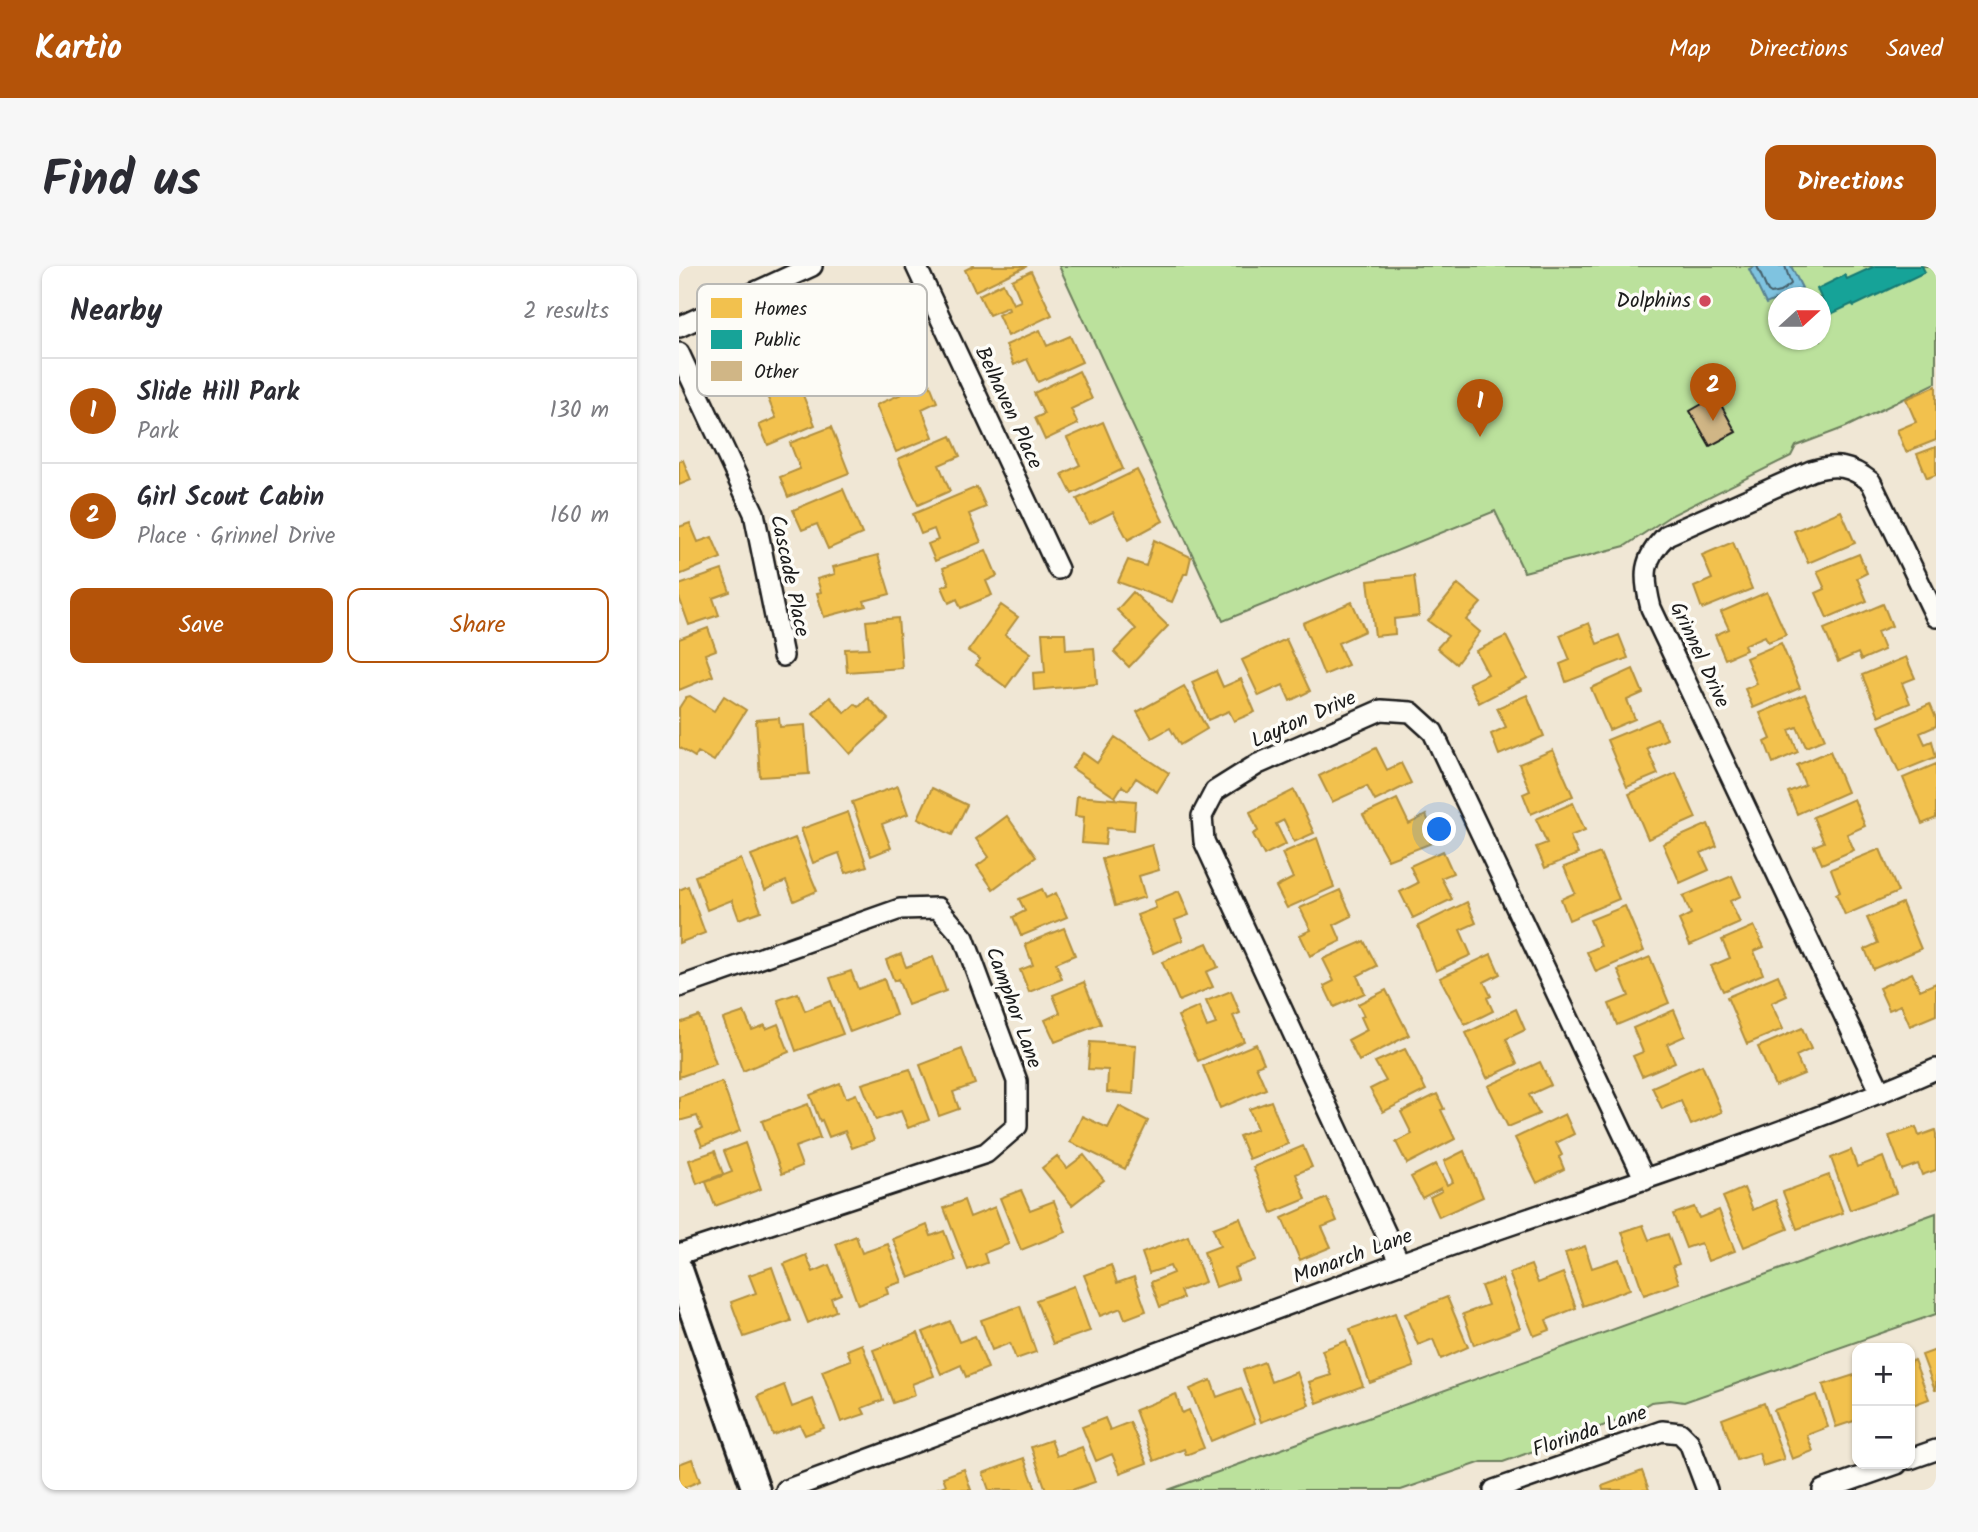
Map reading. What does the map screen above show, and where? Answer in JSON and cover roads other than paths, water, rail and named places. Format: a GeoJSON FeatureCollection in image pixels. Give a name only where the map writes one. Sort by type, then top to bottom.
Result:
{"type":"FeatureCollection","features":[{"type":"Feature","properties":{"kind":"street"},"geometry":{"type":"LineString","coordinates":[[773,284],[812,266]]}},
{"type":"Feature","properties":{"kind":"street","name":"Belhaven Place"},"geometry":{"type":"LineString","coordinates":[[916,266],[924,284]]}},
{"type":"Feature","properties":{"kind":"street","name":"Belhaven Place"},"geometry":{"type":"LineString","coordinates":[[927,289],[1058,569]]}},
{"type":"Feature","properties":{"kind":"street"},"geometry":{"type":"LineString","coordinates":[[679,327],[697,319]]}},
{"type":"Feature","properties":{"kind":"street","name":"Cascade Place"},"geometry":{"type":"LineString","coordinates":[[679,353],[697,391]]}},
{"type":"Feature","properties":{"kind":"street","name":"Cascade Place"},"geometry":{"type":"LineString","coordinates":[[699,396],[754,513],[783,656]]}},
{"type":"Feature","properties":{"kind":"street","name":"Grinnel Drive"},"geometry":{"type":"LineString","coordinates":[[1881,1093],[1651,608],[1646,588],[1646,568],[1653,549],[1667,536],[1811,471],[1842,466],[1858,471],[1871,482],[1936,617]]}},
{"type":"Feature","properties":{"kind":"street","name":"Layton Drive"},"geometry":{"type":"LineString","coordinates":[[1400,1264],[1204,841],[1202,816],[1215,791],[1258,764],[1381,710],[1411,712],[1433,732],[1645,1180]]}},
{"type":"Feature","properties":{"kind":"street","name":"Camphor Lane"},"geometry":{"type":"LineString","coordinates":[[679,987],[900,909],[938,908],[964,938],[1017,1081],[1017,1126],[986,1153],[679,1254]]}},
{"type":"Feature","properties":{"kind":"street","name":"Monarch Lane"},"geometry":{"type":"LineString","coordinates":[[786,1490],[1400,1264],[1645,1180],[1881,1093],[1936,1069]]}},
{"type":"Feature","properties":{"kind":"street"},"geometry":{"type":"LineString","coordinates":[[679,1270],[756,1490]]}},
{"type":"Feature","properties":{"kind":"street","name":"Florinda Lane"},"geometry":{"type":"LineString","coordinates":[[1494,1490],[1662,1431],[1680,1433],[1689,1442],[1707,1490]]}},
{"type":"Feature","properties":{"kind":"street"},"geometry":{"type":"LineString","coordinates":[[1915,1457],[1936,1450]]}},
{"type":"Feature","properties":{"kind":"street"},"geometry":{"type":"LineString","coordinates":[[1823,1490],[1883,1469]]}},
{"type":"Feature","properties":{"kind":"water"},"geometry":{"type":"Polygon","coordinates":[[[1757,266],[1791,266],[1802,287],[1768,287],[1766,304],[1749,269],[1757,266]]]}},
{"type":"Feature","properties":{"kind":"place","name":"Dolphins"},"geometry":{"type":"Point","coordinates":[1705,301]}},
{"type":"Feature","properties":{"kind":"place","name":"Girl Scout Cabin"},"geometry":{"type":"Point","coordinates":[1713,421]}},
{"type":"Feature","properties":{"kind":"place","name":"Slide Hill Park"},"geometry":{"type":"Point","coordinates":[1480,437]}}]}
